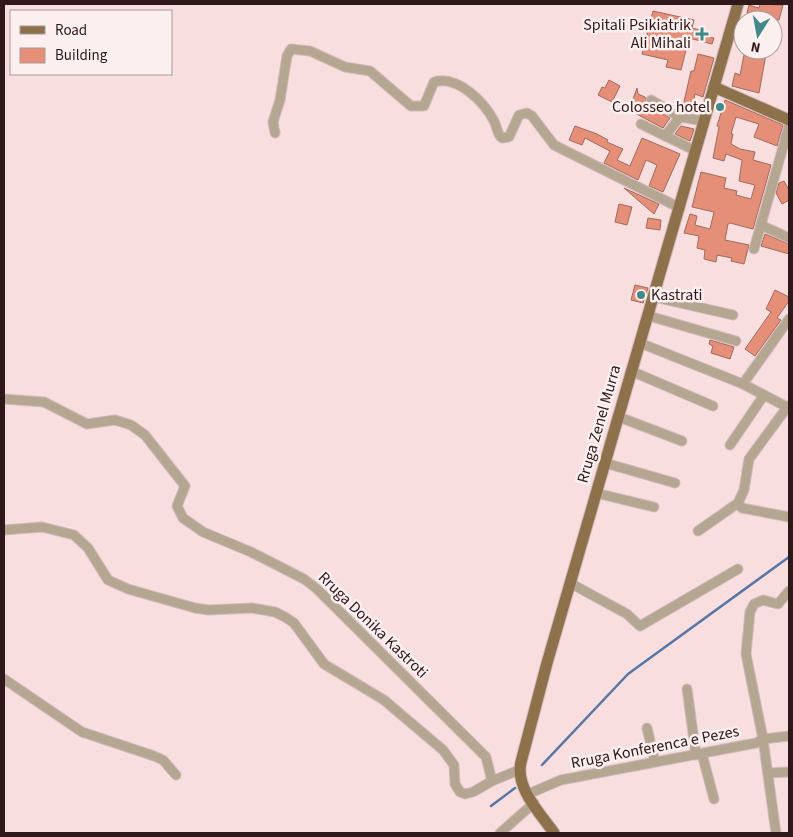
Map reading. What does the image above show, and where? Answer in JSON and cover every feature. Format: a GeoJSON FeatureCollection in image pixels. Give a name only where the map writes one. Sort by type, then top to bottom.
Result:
{"type":"FeatureCollection","features":[{"type":"Feature","properties":{"kind":"main road","name":"Rruga Zenel Murra"},"geometry":{"type":"LineString","coordinates":[[519,770],[570,583],[738,4]]}},
{"type":"Feature","properties":{"kind":"main road"},"geometry":{"type":"LineString","coordinates":[[714,87],[789,120]]}},
{"type":"Feature","properties":{"kind":"main road"},"geometry":{"type":"LineString","coordinates":[[519,770],[520,779],[531,799],[554,833]]}},
{"type":"Feature","properties":{"kind":"street"},"geometry":{"type":"LineString","coordinates":[[275,133],[273,126],[280,100],[287,56],[291,49],[299,48],[345,67],[370,71],[411,106],[424,106],[434,82],[441,81],[462,87],[470,92],[489,112],[502,138],[509,137],[519,115],[527,113],[532,116],[554,145],[680,208]]}},
{"type":"Feature","properties":{"kind":"street"},"geometry":{"type":"LineString","coordinates":[[651,100],[680,117],[704,121]]}},
{"type":"Feature","properties":{"kind":"street"},"geometry":{"type":"LineString","coordinates":[[665,136],[680,117]]}},
{"type":"Feature","properties":{"kind":"street"},"geometry":{"type":"LineString","coordinates":[[641,124],[696,152]]}},
{"type":"Feature","properties":{"kind":"street"},"geometry":{"type":"LineString","coordinates":[[754,248],[789,126]]}},
{"type":"Feature","properties":{"kind":"street"},"geometry":{"type":"LineString","coordinates":[[783,145],[789,158]]}},
{"type":"Feature","properties":{"kind":"street"},"geometry":{"type":"LineString","coordinates":[[761,225],[789,238]]}},
{"type":"Feature","properties":{"kind":"street"},"geometry":{"type":"LineString","coordinates":[[654,297],[733,315]]}},
{"type":"Feature","properties":{"kind":"street"},"geometry":{"type":"LineString","coordinates":[[649,316],[736,342]]}},
{"type":"Feature","properties":{"kind":"street"},"geometry":{"type":"LineString","coordinates":[[743,384],[789,319]]}},
{"type":"Feature","properties":{"kind":"street"},"geometry":{"type":"LineString","coordinates":[[640,343],[743,384],[788,407],[749,459],[744,490],[738,503],[698,531]]}},
{"type":"Feature","properties":{"kind":"street"},"geometry":{"type":"LineString","coordinates":[[631,371],[713,406]]}},
{"type":"Feature","properties":{"kind":"street"},"geometry":{"type":"LineString","coordinates":[[730,445],[764,395]]}},
{"type":"Feature","properties":{"kind":"street","name":"Rruga Donika Kastroti"},"geometry":{"type":"LineString","coordinates":[[4,399],[38,401],[87,424],[115,420],[139,430],[185,486],[177,506],[183,518],[218,539],[288,570],[328,598],[486,758],[492,781]]}},
{"type":"Feature","properties":{"kind":"street"},"geometry":{"type":"LineString","coordinates":[[619,417],[682,441]]}},
{"type":"Feature","properties":{"kind":"street"},"geometry":{"type":"LineString","coordinates":[[605,464],[675,483]]}},
{"type":"Feature","properties":{"kind":"street"},"geometry":{"type":"LineString","coordinates":[[596,493],[654,507]]}},
{"type":"Feature","properties":{"kind":"street"},"geometry":{"type":"LineString","coordinates":[[738,503],[742,508],[789,517]]}},
{"type":"Feature","properties":{"kind":"street"},"geometry":{"type":"LineString","coordinates":[[4,530],[29,526],[42,527],[74,535],[88,548],[102,574],[108,580],[128,589],[194,608],[220,610],[252,608],[275,612],[285,617],[294,623],[324,664],[384,700],[450,758],[455,773],[455,784],[460,792],[465,794],[473,792],[492,781],[519,770]]}},
{"type":"Feature","properties":{"kind":"street"},"geometry":{"type":"LineString","coordinates":[[570,583],[627,614],[640,626],[738,569]]}},
{"type":"Feature","properties":{"kind":"street"},"geometry":{"type":"LineString","coordinates":[[776,833],[764,739],[746,654],[750,612],[754,604],[760,600],[778,604],[789,591]]}},
{"type":"Feature","properties":{"kind":"street"},"geometry":{"type":"LineString","coordinates":[[4,679],[82,732],[163,760],[176,775]]}},
{"type":"Feature","properties":{"kind":"street"},"geometry":{"type":"LineString","coordinates":[[687,689],[699,754],[714,799]]}},
{"type":"Feature","properties":{"kind":"street"},"geometry":{"type":"LineString","coordinates":[[646,728],[655,762]]}},
{"type":"Feature","properties":{"kind":"street","name":"Rruga Konferenca e Pezes"},"geometry":{"type":"LineString","coordinates":[[500,833],[531,799],[561,780],[756,743],[764,739],[789,736]]}},
{"type":"Feature","properties":{"kind":"street"},"geometry":{"type":"LineString","coordinates":[[768,774],[789,772]]}},
{"type":"Feature","properties":{"kind":"building"},"geometry":{"type":"Polygon","coordinates":[[[760,4],[783,5],[782,10],[748,10],[749,5],[759,8],[760,4]]]}},
{"type":"Feature","properties":{"kind":"building"},"geometry":{"type":"Polygon","coordinates":[[[653,11],[694,20],[692,28],[708,32],[707,37],[714,38],[712,44],[689,38],[681,70],[666,67],[668,60],[642,54],[653,11]]]}},
{"type":"Feature","properties":{"kind":"building"},"geometry":{"type":"Polygon","coordinates":[[[698,54],[714,58],[703,97],[695,94],[692,109],[683,106],[691,71],[694,71],[698,54]]]}},
{"type":"Feature","properties":{"kind":"building"},"geometry":{"type":"Polygon","coordinates":[[[743,60],[765,60],[759,93],[732,86],[735,73],[740,75],[743,60]]]}},
{"type":"Feature","properties":{"kind":"building"},"geometry":{"type":"Polygon","coordinates":[[[609,80],[620,86],[612,102],[598,95],[602,87],[605,88],[609,80]]]}},
{"type":"Feature","properties":{"kind":"building"},"geometry":{"type":"Polygon","coordinates":[[[637,88],[638,94],[645,97],[647,105],[670,118],[663,128],[629,110],[637,88]]]}},
{"type":"Feature","properties":{"kind":"building"},"geometry":{"type":"Polygon","coordinates":[[[725,100],[783,125],[777,146],[754,137],[759,124],[736,117],[731,134],[733,134],[731,144],[740,149],[755,152],[753,160],[771,165],[753,229],[728,224],[725,240],[749,245],[744,264],[731,261],[732,258],[717,255],[716,262],[704,259],[705,250],[697,248],[699,236],[684,233],[690,214],[697,216],[695,225],[710,229],[714,212],[692,207],[701,172],[726,178],[724,188],[737,191],[736,195],[751,199],[755,185],[739,181],[742,160],[726,154],[724,161],[713,158],[719,127],[717,126],[725,100]]]}},
{"type":"Feature","properties":{"kind":"building"},"geometry":{"type":"Polygon","coordinates":[[[575,126],[597,134],[608,140],[607,142],[623,149],[617,160],[630,166],[642,138],[680,154],[663,192],[649,186],[657,165],[646,160],[638,180],[604,163],[610,151],[585,138],[582,145],[569,140],[575,126]]]}},
{"type":"Feature","properties":{"kind":"building"},"geometry":{"type":"Polygon","coordinates":[[[681,126],[694,129],[690,141],[675,134],[681,126]]]}},
{"type":"Feature","properties":{"kind":"building"},"geometry":{"type":"Polygon","coordinates":[[[784,181],[789,190],[789,200],[782,204],[776,193],[779,183],[784,181]]]}},
{"type":"Feature","properties":{"kind":"building"},"geometry":{"type":"Polygon","coordinates":[[[624,188],[659,204],[654,214],[624,188]]]}},
{"type":"Feature","properties":{"kind":"building"},"geometry":{"type":"Polygon","coordinates":[[[619,204],[632,207],[627,225],[615,222],[619,204]]]}},
{"type":"Feature","properties":{"kind":"building"},"geometry":{"type":"Polygon","coordinates":[[[648,218],[661,220],[660,230],[646,228],[648,218]]]}},
{"type":"Feature","properties":{"kind":"building"},"geometry":{"type":"Polygon","coordinates":[[[765,234],[789,244],[789,254],[761,246],[765,234]]]}},
{"type":"Feature","properties":{"kind":"building","name":"Kastrati"},"geometry":{"type":"Polygon","coordinates":[[[635,285],[648,288],[643,303],[631,300],[635,285]]]}},
{"type":"Feature","properties":{"kind":"building"},"geometry":{"type":"Polygon","coordinates":[[[775,290],[789,297],[789,301],[777,318],[781,320],[755,356],[745,349],[771,312],[766,309],[775,290]]]}},
{"type":"Feature","properties":{"kind":"building"},"geometry":{"type":"Polygon","coordinates":[[[710,340],[734,347],[730,359],[711,353],[713,346],[709,344],[710,340]]]}},
{"type":"Feature","properties":{"kind":"waterway"},"geometry":{"type":"LineString","coordinates":[[542,765],[628,674],[789,557]]}},
{"type":"Feature","properties":{"kind":"waterway"},"geometry":{"type":"LineString","coordinates":[[491,806],[515,788]]}},
{"type":"Feature","properties":{"kind":"place","name":"Spitali Psikiatrik Ali Mihali"},"geometry":{"type":"Point","coordinates":[702,34]}},
{"type":"Feature","properties":{"kind":"place","name":"Colosseo hotel"},"geometry":{"type":"Point","coordinates":[720,107]}},
{"type":"Feature","properties":{"kind":"place","name":"Kastrati"},"geometry":{"type":"Point","coordinates":[641,295]}}]}
